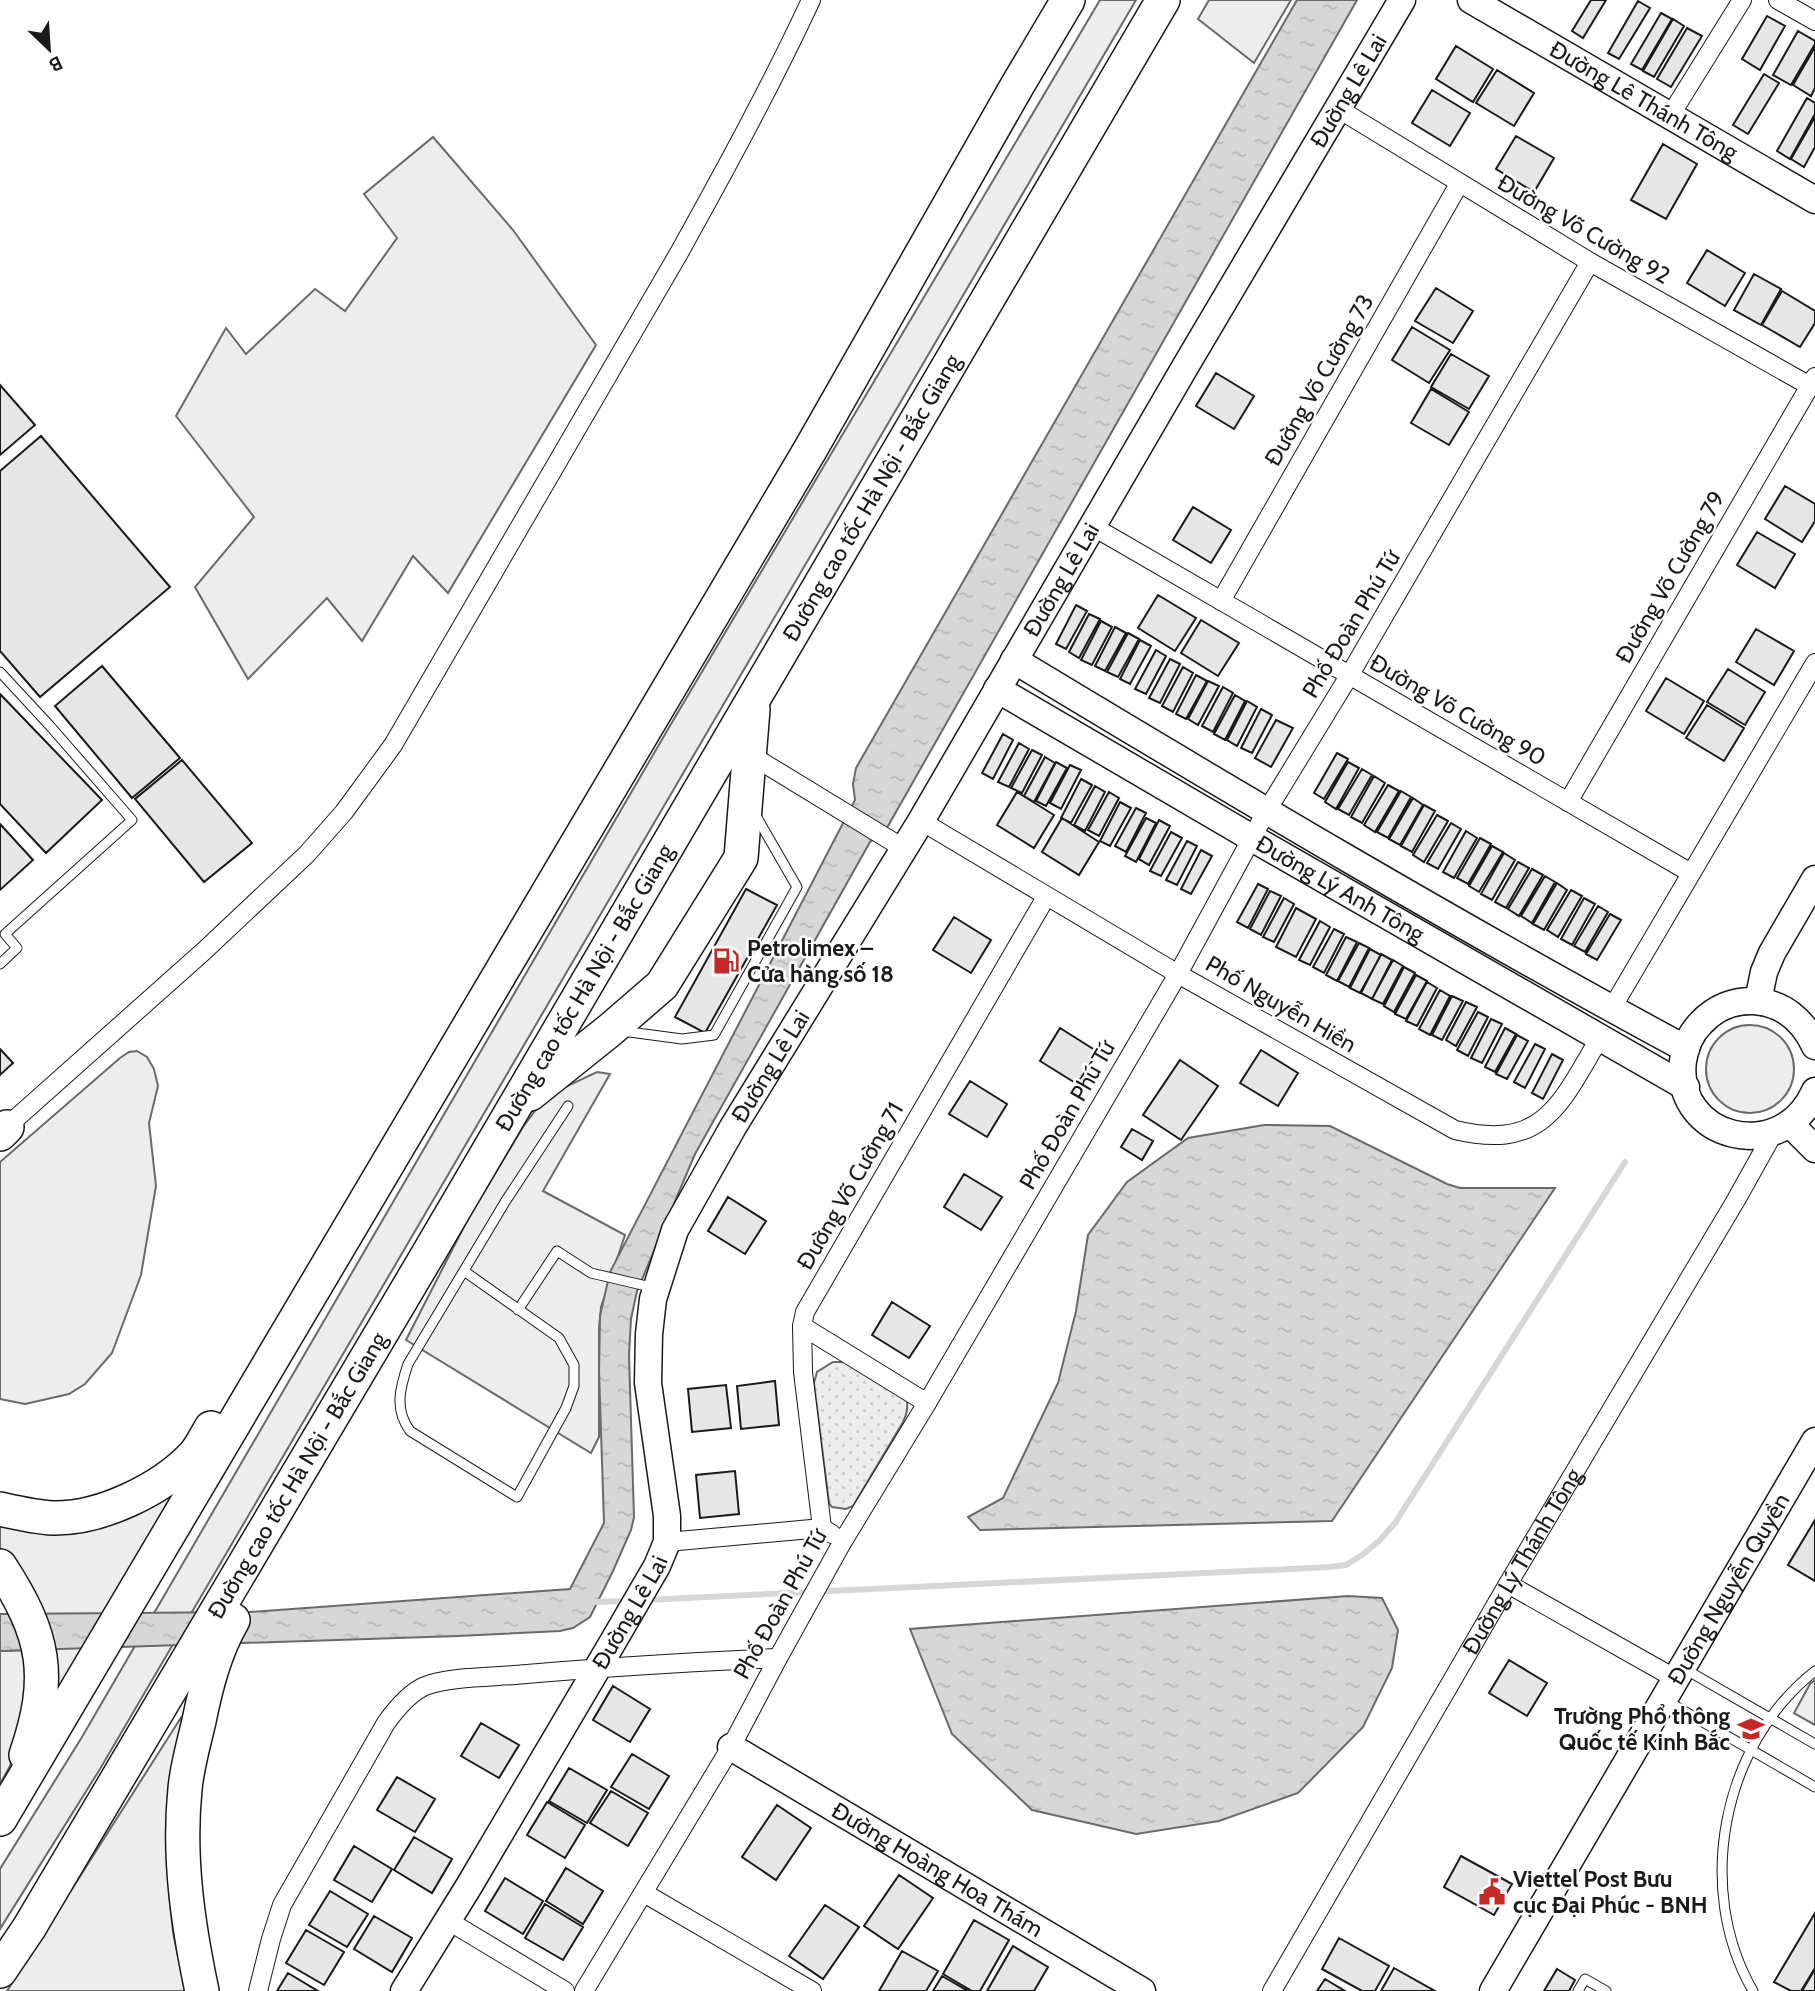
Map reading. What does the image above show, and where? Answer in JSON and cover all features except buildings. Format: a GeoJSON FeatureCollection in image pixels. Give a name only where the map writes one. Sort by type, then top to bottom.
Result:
{"type":"FeatureCollection","features":[{"type":"Feature","properties":{"kind":"highway"},"geometry":{"type":"LineString","coordinates":[[1017,86],[1058,0]]}},
{"type":"Feature","properties":{"kind":"highway"},"geometry":{"type":"LineString","coordinates":[[0,1819],[810,450],[1068,0]]}},
{"type":"Feature","properties":{"kind":"highway","name":"Đường cao tốc Hà Nội - Bắc Giang"},"geometry":{"type":"LineString","coordinates":[[0,1971],[29,1928],[430,1251],[1163,0]]}},
{"type":"Feature","properties":{"kind":"highway"},"geometry":{"type":"LineString","coordinates":[[514,1107],[662,985],[741,858],[754,700]]}},
{"type":"Feature","properties":{"kind":"highway"},"geometry":{"type":"LineString","coordinates":[[0,1509],[54,1518],[72,1517],[117,1505],[160,1482],[196,1453],[422,1070],[485,999]]}},
{"type":"Feature","properties":{"kind":"highway"},"geometry":{"type":"LineString","coordinates":[[202,1991],[191,1938],[183,1862],[185,1788],[213,1667],[224,1635],[392,1350],[430,1251]]}},
{"type":"Feature","properties":{"kind":"highway"},"geometry":{"type":"LineString","coordinates":[[0,1566],[32,1626],[42,1664],[42,1687],[31,1740],[25,1757],[0,1799]]}},
{"type":"Feature","properties":{"kind":"street"},"geometry":{"type":"LineString","coordinates":[[2,1131],[204,951],[307,854],[344,812],[421,698],[679,253],[811,0]]}},
{"type":"Feature","properties":{"kind":"street","name":"Đường Lê Lai"},"geometry":{"type":"LineString","coordinates":[[404,1991],[469,1886],[662,1554],[667,1516],[648,1383],[649,1334],[653,1288],[675,1230],[733,1127],[920,821],[1402,0]]}},
{"type":"Feature","properties":{"kind":"street","name":"Đường Lê Thánh Tông"},"geometry":{"type":"LineString","coordinates":[[1471,0],[1815,200]]}},
{"type":"Feature","properties":{"kind":"street"},"geometry":{"type":"LineString","coordinates":[[1670,116],[1742,0]]}},
{"type":"Feature","properties":{"kind":"street"},"geometry":{"type":"LineString","coordinates":[[1778,0],[1815,21]]}},
{"type":"Feature","properties":{"kind":"street","name":"Đường Võ Cường 92"},"geometry":{"type":"LineString","coordinates":[[1337,108],[1590,262],[1813,382]]}},
{"type":"Feature","properties":{"kind":"street","name":"Đường Võ Cường 73"},"geometry":{"type":"LineString","coordinates":[[1221,601],[1460,184]]}},
{"type":"Feature","properties":{"kind":"street","name":"Phố Đoàn Phú Tứ"},"geometry":{"type":"LineString","coordinates":[[584,1991],[731,1747],[843,1541],[927,1403],[1178,974],[1266,811],[1349,676],[1590,262]]}},
{"type":"Feature","properties":{"kind":"street","name":"Đường Võ Cường 79"},"geometry":{"type":"LineString","coordinates":[[1568,802],[1813,382]]}},
{"type":"Feature","properties":{"kind":"street","name":"Đường Võ Cường 90"},"geometry":{"type":"LineString","coordinates":[[1092,526],[1691,873]]}},
{"type":"Feature","properties":{"kind":"street","name":"Đường Lý Anh Tông"},"geometry":{"type":"LineString","coordinates":[[1014,660],[1456,922],[1686,1049]]}},
{"type":"Feature","properties":{"kind":"street"},"geometry":{"type":"LineString","coordinates":[[1612,1008],[1815,663]]}},
{"type":"Feature","properties":{"kind":"street","name":"Đường Lý Anh Tông"},"geometry":{"type":"LineString","coordinates":[[997,689],[1600,1040],[1686,1087]]}},
{"type":"Feature","properties":{"kind":"street"},"geometry":{"type":"LineString","coordinates":[[749,754],[903,848]]}},
{"type":"Feature","properties":{"kind":"street","name":"Phố Nguyễn Hiền"},"geometry":{"type":"LineString","coordinates":[[920,821],[1178,974],[1444,1125],[1462,1132],[1503,1135],[1517,1133],[1539,1123],[1561,1103],[1600,1040]]}},
{"type":"Feature","properties":{"kind":"street"},"geometry":{"type":"LineString","coordinates":[[1758,1001],[1769,958],[1815,879]]}},
{"type":"Feature","properties":{"kind":"street","name":"Đường Võ Cường 71"},"geometry":{"type":"LineString","coordinates":[[822,1528],[803,1372],[802,1326],[806,1312],[1046,897]]}},
{"type":"Feature","properties":{"kind":"street"},"geometry":{"type":"LineString","coordinates":[[1441,947],[1456,922]]}},
{"type":"Feature","properties":{"kind":"street"},"geometry":{"type":"LineString","coordinates":[[1811,1029],[1780,1007],[1758,1001],[1735,1003],[1714,1012],[1697,1027],[1686,1049],[1683,1069],[1690,1099],[1700,1114],[1720,1129],[1743,1136],[1762,1135],[1782,1128],[1804,1110],[1815,1091]]}},
{"type":"Feature","properties":{"kind":"street"},"geometry":{"type":"LineString","coordinates":[[1782,1128],[1815,1149]]}},
{"type":"Feature","properties":{"kind":"street","name":"Đường Lý Thánh Tông"},"geometry":{"type":"LineString","coordinates":[[1272,1991],[1508,1584],[1736,1200],[1782,1128]]}},
{"type":"Feature","properties":{"kind":"street"},"geometry":{"type":"LineString","coordinates":[[802,1326],[927,1403]]}},
{"type":"Feature","properties":{"kind":"street","name":"Đường Nguyễn Quyền"},"geometry":{"type":"LineString","coordinates":[[1493,1991],[1815,1441]]}},
{"type":"Feature","properties":{"kind":"street"},"geometry":{"type":"LineString","coordinates":[[662,1554],[822,1528],[843,1541]]}},
{"type":"Feature","properties":{"kind":"street"},"geometry":{"type":"LineString","coordinates":[[1508,1584],[1674,1682]]}},
{"type":"Feature","properties":{"kind":"street"},"geometry":{"type":"LineString","coordinates":[[258,1991],[282,1905],[386,1723],[400,1705],[417,1690],[439,1683],[598,1667],[778,1658]]}},
{"type":"Feature","properties":{"kind":"street","name":"Đường Hoàng Hoa Thám"},"geometry":{"type":"LineString","coordinates":[[731,1747],[1108,1982],[1142,1991]]}},
{"type":"Feature","properties":{"kind":"street"},"geometry":{"type":"LineString","coordinates":[[644,1893],[812,1991]]}},
{"type":"Feature","properties":{"kind":"street"},"geometry":{"type":"LineString","coordinates":[[447,1920],[565,1991]]}},
{"type":"Feature","properties":{"kind":"lane"},"geometry":{"type":"LineString","coordinates":[[0,672],[132,820],[2,931],[17,948],[0,964]]}},
{"type":"Feature","properties":{"kind":"lane"},"geometry":{"type":"LineString","coordinates":[[610,1030],[682,1039],[713,1035],[797,887],[746,798]]}},
{"type":"Feature","properties":{"kind":"lane"},"geometry":{"type":"LineString","coordinates":[[464,1271],[559,1338],[574,1365],[574,1386],[566,1408],[517,1497],[410,1431],[402,1420],[401,1386],[408,1364],[505,1202],[568,1106]]}},
{"type":"Feature","properties":{"kind":"lane"},"geometry":{"type":"LineString","coordinates":[[518,1310],[557,1251],[591,1273],[653,1288]]}},
{"type":"Feature","properties":{"kind":"lane"},"geometry":{"type":"LineString","coordinates":[[1754,1991],[1732,1940],[1723,1891],[1722,1865],[1728,1816],[1734,1791],[1751,1751],[1770,1718],[1789,1695],[1815,1671]]}},
{"type":"Feature","properties":{"kind":"lane"},"geometry":{"type":"LineString","coordinates":[[1674,1682],[1770,1718],[1815,1744]]}},
{"type":"Feature","properties":{"kind":"lane"},"geometry":{"type":"LineString","coordinates":[[1674,1682],[1751,1751],[1815,1787]]}},
{"type":"Feature","properties":{"kind":"lane"},"geometry":{"type":"LineString","coordinates":[[1578,1991],[1585,1979],[1606,1991]]}},
{"type":"Feature","properties":{"kind":"shaded area"},"geometry":{"type":"Polygon","coordinates":[[[1100,0],[1136,0],[100,1769],[0,1929],[0,1869],[82,1737],[671,724],[1100,0]]]}},
{"type":"Feature","properties":{"kind":"shaded area"},"geometry":{"type":"Polygon","coordinates":[[[1209,0],[1291,0],[1254,63],[1198,19],[1209,0]]]}},
{"type":"Feature","properties":{"kind":"shaded area"},"geometry":{"type":"Polygon","coordinates":[[[433,137],[513,230],[596,345],[448,593],[413,556],[362,641],[327,598],[248,679],[195,587],[254,517],[176,416],[226,328],[246,354],[315,289],[345,311],[397,238],[364,194],[433,137]]]}},
{"type":"Feature","properties":{"kind":"shaded area"},"geometry":{"type":"Polygon","coordinates":[[[1750,1025],[1775,1032],[1787,1044],[1794,1069],[1787,1094],[1775,1106],[1750,1113],[1725,1106],[1713,1094],[1706,1069],[1713,1044],[1725,1032],[1750,1025]]]}},
{"type":"Feature","properties":{"kind":"shaded area"},"geometry":{"type":"Polygon","coordinates":[[[137,1051],[147,1057],[154,1069],[158,1086],[149,1123],[156,1186],[141,1275],[112,1353],[85,1384],[69,1394],[25,1404],[0,1399],[0,1162],[120,1058],[129,1052],[137,1051]]]}},
{"type":"Feature","properties":{"kind":"shaded area"},"geometry":{"type":"Polygon","coordinates":[[[597,1072],[610,1074],[543,1191],[625,1235],[601,1307],[599,1437],[591,1453],[406,1340],[470,1215],[523,1127],[546,1096],[597,1072]]]}},
{"type":"Feature","properties":{"kind":"shaded area"},"geometry":{"type":"Polygon","coordinates":[[[833,1362],[845,1362],[906,1398],[907,1404],[903,1422],[853,1506],[846,1509],[832,1507],[829,1503],[814,1383],[817,1372],[833,1362]]]}},
{"type":"Feature","properties":{"kind":"shaded area"},"geometry":{"type":"Polygon","coordinates":[[[189,1486],[47,1730],[11,1561],[0,1548],[0,1520],[189,1486]]]}},
{"type":"Feature","properties":{"kind":"shaded area"},"geometry":{"type":"Polygon","coordinates":[[[27,1650],[29,1677],[16,1755],[0,1784],[0,1651],[27,1650]]]}},
{"type":"Feature","properties":{"kind":"shaded area"},"geometry":{"type":"Polygon","coordinates":[[[1815,1680],[1815,1725],[1794,1713],[1815,1680]]]}},
{"type":"Feature","properties":{"kind":"shaded area"},"geometry":{"type":"Polygon","coordinates":[[[182,1716],[171,1795],[169,1892],[173,1932],[185,1991],[7,1991],[182,1716]]]}},
{"type":"Feature","properties":{"kind":"water"},"geometry":{"type":"Polygon","coordinates":[[[1297,0],[1357,0],[888,826],[870,842],[695,1154],[637,1291],[631,1319],[629,1355],[634,1517],[613,1571],[590,1617],[573,1628],[560,1631],[0,1651],[0,1614],[249,1612],[570,1589],[604,1523],[600,1316],[610,1272],[855,800],[853,784],[856,768],[1297,0]]]}},
{"type":"Feature","properties":{"kind":"water"},"geometry":{"type":"Polygon","coordinates":[[[1264,1125],[1330,1126],[1460,1188],[1555,1188],[1332,1521],[980,1530],[968,1517],[1003,1498],[1058,1383],[1076,1311],[1088,1235],[1127,1182],[1188,1138],[1264,1125]]]}},
{"type":"Feature","properties":{"kind":"water"},"geometry":{"type":"Polygon","coordinates":[[[1348,1596],[1382,1598],[1398,1630],[1392,1668],[1363,1727],[1298,1793],[1219,1821],[1136,1834],[1032,1810],[952,1734],[910,1629],[1348,1596]]]}},
{"type":"Feature","properties":{"kind":"waterway"},"geometry":{"type":"LineString","coordinates":[[645,1600],[1346,1565],[1379,1541],[1395,1523],[1625,1162]]}},
{"type":"Feature","properties":{"kind":"waterway"},"geometry":{"type":"LineString","coordinates":[[592,1602],[627,1601]]}},
{"type":"Feature","properties":{"kind":"place","name":"Petrolimex – Cửa hàng số 18"},"geometry":{"type":"Point","coordinates":[726,961]}},
{"type":"Feature","properties":{"kind":"place","name":"Trường Phổ thông Quốc tế Kinh Bắc"},"geometry":{"type":"Point","coordinates":[1751,1729]}},
{"type":"Feature","properties":{"kind":"place","name":"Viettel Post Bưu cục Đại Phúc - BNH"},"geometry":{"type":"Point","coordinates":[1492,1892]}}]}
